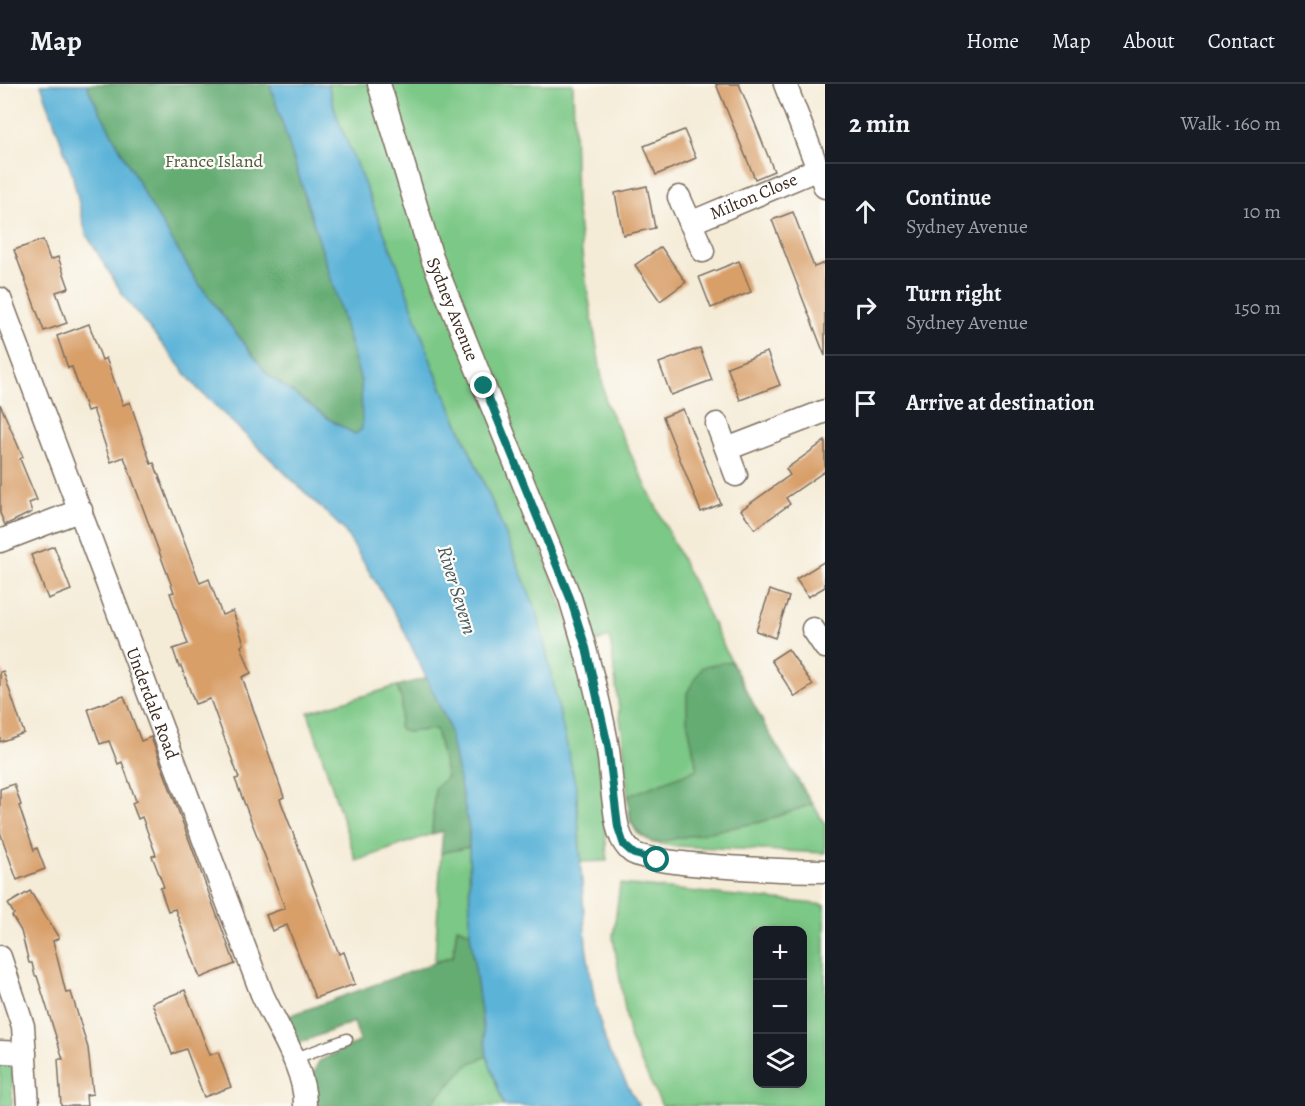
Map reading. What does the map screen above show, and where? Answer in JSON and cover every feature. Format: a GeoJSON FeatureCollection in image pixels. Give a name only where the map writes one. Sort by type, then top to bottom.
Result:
{"type":"FeatureCollection","features":[{"type":"Feature","properties":{"kind":"street","name":"Sydney Avenue"},"geometry":{"type":"LineString","coordinates":[[379,84],[432,258],[570,598],[586,648],[608,746],[618,827],[624,845],[634,854],[657,860],[795,871],[825,871]]}},
{"type":"Feature","properties":{"kind":"street"},"geometry":{"type":"LineString","coordinates":[[785,84],[821,178]]}},
{"type":"Feature","properties":{"kind":"street","name":"Milton Close"},"geometry":{"type":"LineString","coordinates":[[690,223],[821,178]]}},
{"type":"Feature","properties":{"kind":"street","name":"Milton Close"},"geometry":{"type":"LineString","coordinates":[[678,197],[703,251]]}},
{"type":"Feature","properties":{"kind":"street","name":"Underdale Road"},"geometry":{"type":"LineString","coordinates":[[0,299],[262,994],[301,1078],[305,1106]]}},
{"type":"Feature","properties":{"kind":"street"},"geometry":{"type":"LineString","coordinates":[[727,449],[825,411]]}},
{"type":"Feature","properties":{"kind":"street"},"geometry":{"type":"LineString","coordinates":[[717,424],[736,475]]}},
{"type":"Feature","properties":{"kind":"street"},"geometry":{"type":"LineString","coordinates":[[0,541],[81,510]]}},
{"type":"Feature","properties":{"kind":"street"},"geometry":{"type":"LineString","coordinates":[[0,957],[23,1026],[28,1106]]}},
{"type":"Feature","properties":{"kind":"street"},"geometry":{"type":"LineString","coordinates":[[0,1052],[25,1053]]}},
{"type":"Feature","properties":{"kind":"lane"},"geometry":{"type":"LineString","coordinates":[[293,1059],[347,1039]]}},
{"type":"Feature","properties":{"kind":"green space","name":"France Island"},"geometry":{"type":"Polygon","coordinates":[[[87,84],[270,84],[361,382],[362,429],[355,434],[332,421],[268,375],[196,280],[147,199],[87,84]]]}},
{"type":"Feature","properties":{"kind":"green space"},"geometry":{"type":"Polygon","coordinates":[[[328,84],[370,84],[567,618],[589,707],[603,783],[607,861],[581,862],[576,787],[497,513],[433,367],[337,117],[328,84]]]}},
{"type":"Feature","properties":{"kind":"green space"},"geometry":{"type":"Polygon","coordinates":[[[385,84],[573,84],[576,204],[606,403],[731,661],[767,730],[825,824],[825,853],[653,843],[637,833],[630,821],[624,749],[610,637],[592,643],[436,257],[385,84]]]}},
{"type":"Feature","properties":{"kind":"green space"},"geometry":{"type":"Polygon","coordinates":[[[731,661],[767,730],[812,804],[761,822],[653,843],[633,824],[628,796],[697,769],[687,720],[687,693],[702,667],[731,661]]]}},
{"type":"Feature","properties":{"kind":"green space"},"geometry":{"type":"Polygon","coordinates":[[[427,678],[448,724],[469,829],[469,847],[441,853],[443,831],[432,834],[435,788],[447,777],[436,729],[407,732],[399,728],[402,702],[397,686],[427,678]]]}},
{"type":"Feature","properties":{"kind":"green space"},"geometry":{"type":"Polygon","coordinates":[[[397,686],[402,702],[399,728],[407,732],[436,729],[447,778],[435,788],[432,834],[356,861],[308,712],[397,686]]]}},
{"type":"Feature","properties":{"kind":"green space"},"geometry":{"type":"Polygon","coordinates":[[[469,847],[470,932],[457,927],[453,956],[435,961],[441,853],[469,847]]]}},
{"type":"Feature","properties":{"kind":"green space"},"geometry":{"type":"Polygon","coordinates":[[[620,884],[825,905],[825,1106],[662,1106],[630,1040],[613,937],[620,884]]]}},
{"type":"Feature","properties":{"kind":"green space"},"geometry":{"type":"Polygon","coordinates":[[[457,927],[470,932],[487,1056],[469,1064],[429,1106],[313,1106],[308,1084],[319,1061],[360,1041],[354,1022],[299,1043],[289,1016],[453,956],[457,927]]]}},
{"type":"Feature","properties":{"kind":"green space"},"geometry":{"type":"Polygon","coordinates":[[[487,1056],[504,1106],[429,1106],[469,1063],[487,1056]]]}},
{"type":"Feature","properties":{"kind":"green space"},"geometry":{"type":"Polygon","coordinates":[[[13,1061],[12,1106],[0,1106],[0,1062],[13,1061]]]}},
{"type":"Feature","properties":{"kind":"water","name":"River Severn"},"geometry":{"type":"Polygon","coordinates":[[[41,84],[87,84],[147,199],[196,280],[268,375],[332,421],[355,434],[362,429],[361,381],[270,84],[328,84],[337,117],[398,266],[433,367],[497,513],[538,615],[576,787],[586,946],[596,1008],[608,1050],[639,1106],[504,1106],[487,1056],[470,932],[469,829],[448,724],[400,622],[344,530],[198,389],[125,298],[86,234],[72,173],[41,84]]]}},
{"type":"Feature","properties":{"kind":"building"},"geometry":{"type":"Polygon","coordinates":[[[716,84],[739,84],[774,171],[755,179],[716,84]]]}},
{"type":"Feature","properties":{"kind":"building"},"geometry":{"type":"Polygon","coordinates":[[[684,130],[696,158],[656,175],[644,146],[684,130]]]}},
{"type":"Feature","properties":{"kind":"building"},"geometry":{"type":"Polygon","coordinates":[[[647,186],[655,228],[623,235],[615,193],[647,186]]]}},
{"type":"Feature","properties":{"kind":"building"},"geometry":{"type":"Polygon","coordinates":[[[793,212],[814,267],[825,263],[825,356],[772,220],[793,212]]]}},
{"type":"Feature","properties":{"kind":"building"},"geometry":{"type":"Polygon","coordinates":[[[43,240],[50,260],[58,257],[69,288],[56,292],[67,323],[44,331],[14,250],[43,240]]]}},
{"type":"Feature","properties":{"kind":"building"},"geometry":{"type":"Polygon","coordinates":[[[661,247],[686,282],[660,301],[635,265],[661,247]]]}},
{"type":"Feature","properties":{"kind":"building"},"geometry":{"type":"Polygon","coordinates":[[[739,261],[751,292],[711,308],[699,277],[739,261]]]}},
{"type":"Feature","properties":{"kind":"building"},"geometry":{"type":"Polygon","coordinates":[[[89,324],[102,360],[106,358],[123,405],[130,402],[151,464],[154,463],[200,583],[209,579],[222,615],[233,611],[244,644],[241,646],[251,673],[242,677],[284,797],[280,799],[339,954],[344,952],[355,984],[315,998],[287,925],[272,931],[266,915],[285,908],[235,779],[239,778],[210,699],[195,704],[181,666],[179,667],[173,649],[188,644],[170,593],[174,592],[124,457],[111,462],[93,409],[87,411],[72,367],[68,368],[57,336],[89,324]]]}},
{"type":"Feature","properties":{"kind":"building"},"geometry":{"type":"Polygon","coordinates":[[[700,348],[712,380],[671,395],[659,363],[700,348]]]}},
{"type":"Feature","properties":{"kind":"building"},"geometry":{"type":"Polygon","coordinates":[[[767,352],[780,385],[740,400],[727,367],[767,352]]]}},
{"type":"Feature","properties":{"kind":"building"},"geometry":{"type":"Polygon","coordinates":[[[0,404],[23,457],[20,459],[37,500],[29,503],[32,512],[5,525],[0,513],[0,404]]]}},
{"type":"Feature","properties":{"kind":"building"},"geometry":{"type":"Polygon","coordinates":[[[683,409],[721,504],[701,512],[663,417],[683,409]]]}},
{"type":"Feature","properties":{"kind":"building"},"geometry":{"type":"Polygon","coordinates":[[[825,441],[825,471],[786,498],[790,504],[755,529],[741,510],[790,475],[786,469],[825,441]]]}},
{"type":"Feature","properties":{"kind":"building"},"geometry":{"type":"Polygon","coordinates":[[[54,546],[71,590],[48,599],[31,555],[54,546]]]}},
{"type":"Feature","properties":{"kind":"building"},"geometry":{"type":"Polygon","coordinates":[[[825,561],[825,587],[808,597],[796,579],[825,561]]]}},
{"type":"Feature","properties":{"kind":"building"},"geometry":{"type":"Polygon","coordinates":[[[770,590],[789,597],[775,638],[756,631],[770,590]]]}},
{"type":"Feature","properties":{"kind":"building"},"geometry":{"type":"Polygon","coordinates":[[[788,649],[813,685],[795,697],[771,660],[788,649]]]}},
{"type":"Feature","properties":{"kind":"building"},"geometry":{"type":"Polygon","coordinates":[[[3,671],[24,733],[0,742],[0,672],[3,671]]]}},
{"type":"Feature","properties":{"kind":"building"},"geometry":{"type":"Polygon","coordinates":[[[124,696],[141,741],[151,737],[235,964],[200,978],[175,909],[168,911],[160,888],[164,887],[152,856],[156,855],[142,817],[138,819],[132,803],[136,801],[122,762],[118,764],[109,741],[100,744],[88,709],[124,696]]]}},
{"type":"Feature","properties":{"kind":"building"},"geometry":{"type":"Polygon","coordinates":[[[14,784],[34,850],[37,848],[45,869],[17,880],[0,832],[0,789],[14,784]]]}},
{"type":"Feature","properties":{"kind":"building"},"geometry":{"type":"Polygon","coordinates":[[[30,891],[59,938],[53,941],[66,993],[71,992],[88,1048],[93,1094],[86,1095],[87,1106],[61,1106],[58,1059],[63,1059],[37,976],[35,976],[32,963],[29,963],[21,931],[8,904],[30,891]]]}},
{"type":"Feature","properties":{"kind":"building"},"geometry":{"type":"Polygon","coordinates":[[[185,990],[210,1055],[218,1052],[231,1087],[204,1097],[186,1049],[172,1054],[152,1003],[185,990]]]}},
{"type":"Feature","properties":{"kind":"route"},"geometry":{"type":"LineString","coordinates":[[484,386],[570,598],[586,648],[608,746],[618,827],[624,845],[634,854],[657,860]]}}]}
